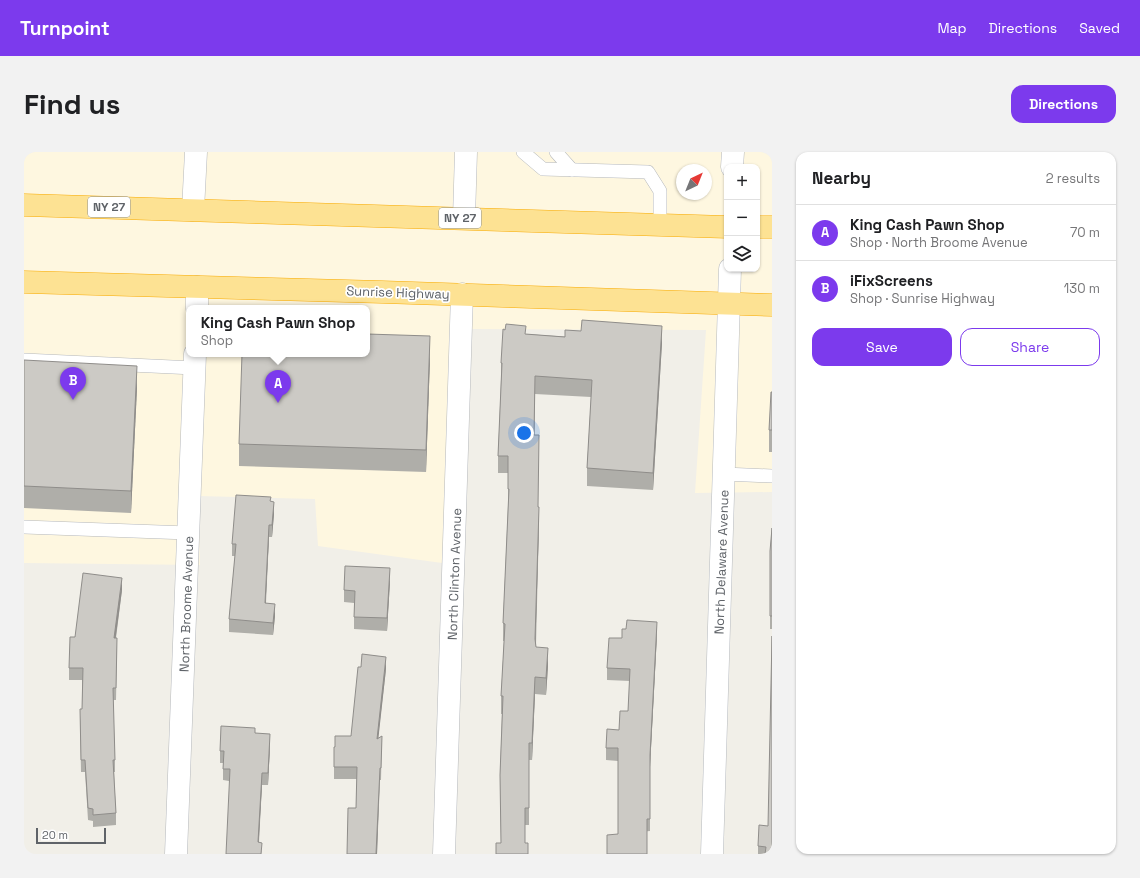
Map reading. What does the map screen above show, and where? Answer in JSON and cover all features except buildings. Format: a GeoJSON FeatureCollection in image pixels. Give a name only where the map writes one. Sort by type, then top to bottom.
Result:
{"type":"FeatureCollection","features":[{"type":"Feature","properties":{"kind":"highway","name":"NY 27"},"geometry":{"type":"LineString","coordinates":[[24,205],[724,227]]}},
{"type":"Feature","properties":{"kind":"highway"},"geometry":{"type":"LineString","coordinates":[[760,227],[772,227]]}},
{"type":"Feature","properties":{"kind":"highway","name":"Sunrise Highway"},"geometry":{"type":"LineString","coordinates":[[24,282],[462,294],[772,305]]}},
{"type":"Feature","properties":{"kind":"street"},"geometry":{"type":"LineString","coordinates":[[194,210],[196,152]]}},
{"type":"Feature","properties":{"kind":"street"},"geometry":{"type":"LineString","coordinates":[[464,218],[466,152]]}},
{"type":"Feature","properties":{"kind":"street"},"geometry":{"type":"LineString","coordinates":[[732,164],[733,152]]}},
{"type":"Feature","properties":{"kind":"street","name":"North Delaware Avenue"},"geometry":{"type":"LineString","coordinates":[[712,854],[730,272]]}},
{"type":"Feature","properties":{"kind":"street"},"geometry":{"type":"LineString","coordinates":[[196,305],[197,287]]}},
{"type":"Feature","properties":{"kind":"street","name":"North Clinton Avenue"},"geometry":{"type":"LineString","coordinates":[[444,854],[462,294]]}},
{"type":"Feature","properties":{"kind":"street","name":"North Broome Avenue"},"geometry":{"type":"LineString","coordinates":[[176,854],[195,361]]}},
{"type":"Feature","properties":{"kind":"lane"},"geometry":{"type":"LineString","coordinates":[[523,152],[543,169],[572,170],[598,166],[645,167],[660,191],[660,224]]}},
{"type":"Feature","properties":{"kind":"lane"},"geometry":{"type":"LineString","coordinates":[[556,152],[572,170]]}},
{"type":"Feature","properties":{"kind":"lane"},"geometry":{"type":"LineString","coordinates":[[24,360],[195,361]]}},
{"type":"Feature","properties":{"kind":"lane"},"geometry":{"type":"LineString","coordinates":[[724,474],[772,476]]}},
{"type":"Feature","properties":{"kind":"lane"},"geometry":{"type":"LineString","coordinates":[[24,527],[188,533]]}},
{"type":"Feature","properties":{"kind":"shaded area"},"geometry":{"type":"Polygon","coordinates":[[[24,152],[772,152],[772,492],[695,493],[706,330],[472,329],[464,566],[318,546],[315,499],[198,496],[200,565],[24,563],[24,152]]]}},
{"type":"Feature","properties":{"kind":"place","name":"iFixScreens"},"geometry":{"type":"Point","coordinates":[73,400]}},
{"type":"Feature","properties":{"kind":"place","name":"King Cash Pawn Shop"},"geometry":{"type":"Point","coordinates":[278,403]}}]}
